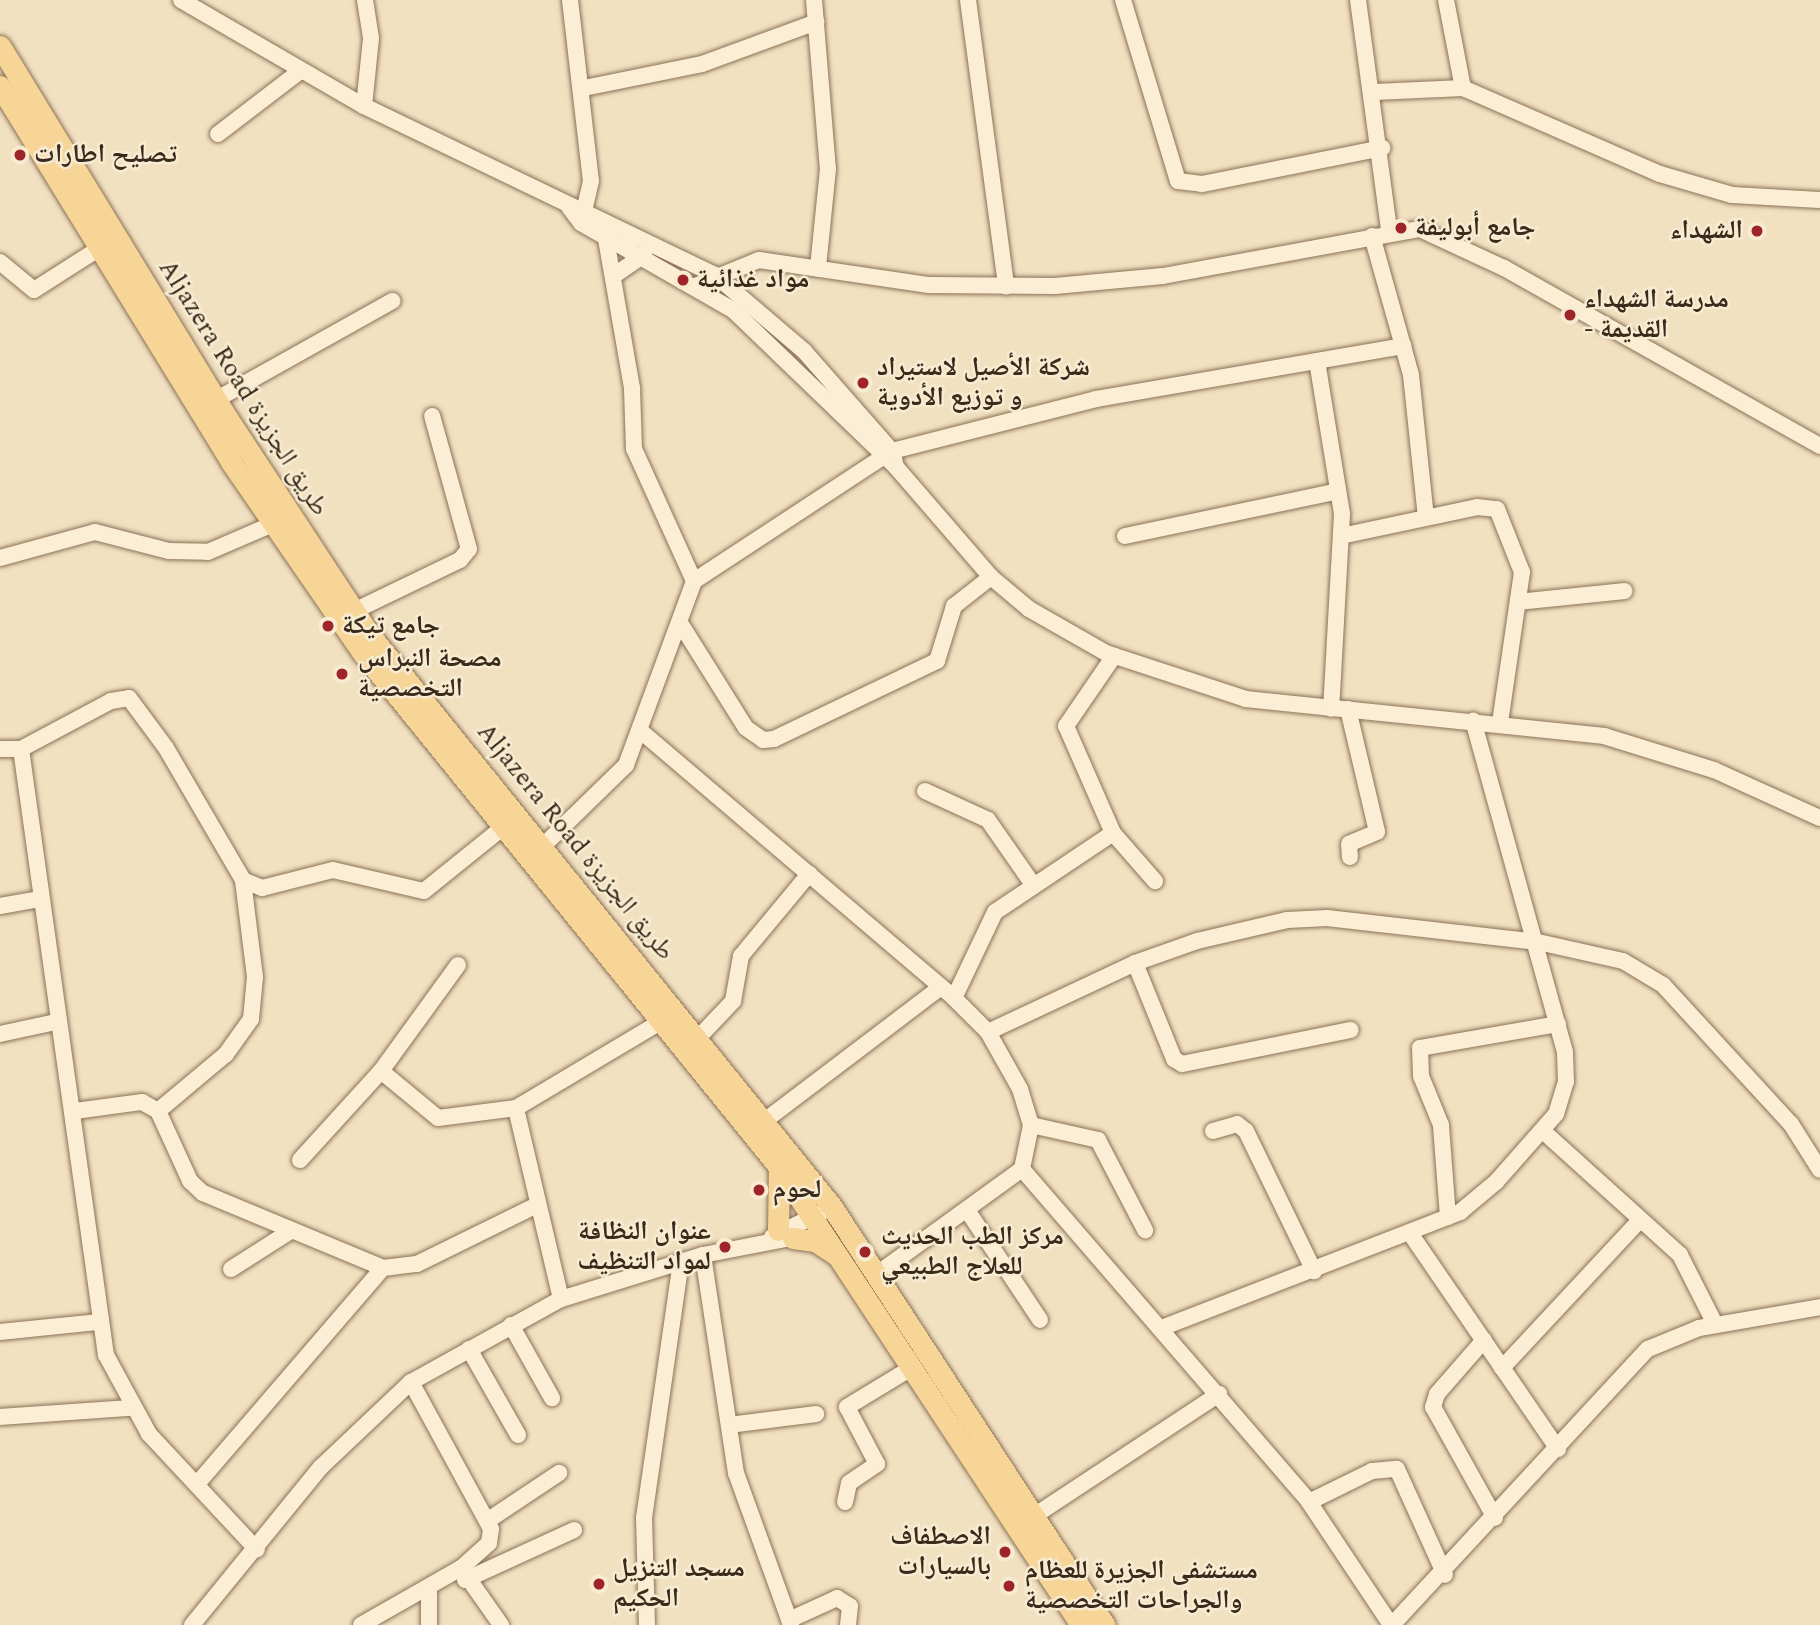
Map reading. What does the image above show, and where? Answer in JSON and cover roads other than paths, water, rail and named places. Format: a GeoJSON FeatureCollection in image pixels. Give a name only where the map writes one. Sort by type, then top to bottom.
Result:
{"type":"FeatureCollection","features":[{"type":"Feature","properties":{"kind":"main road","name":"Aljazera Road طريق الجزيزة"},"geometry":{"type":"LineString","coordinates":[[0,46],[217,399],[354,611],[542,847],[767,1119],[827,1217],[841,1258],[1081,1625]]}},
{"type":"Feature","properties":{"kind":"main road","name":"Aljazera Road طريق الجزيزة"},"geometry":{"type":"LineString","coordinates":[[0,86],[273,524],[362,652],[779,1167],[877,1274],[1104,1625]]}},
{"type":"Feature","properties":{"kind":"main road"},"geometry":{"type":"LineString","coordinates":[[779,1167],[780,1236],[815,1241],[841,1258]]}},
{"type":"Feature","properties":{"kind":"street"},"geometry":{"type":"LineString","coordinates":[[181,0],[364,106],[584,215],[715,275],[804,351],[889,458],[991,577],[1065,632],[1114,656],[1224,695],[1331,709],[1500,722],[1577,731],[1662,752],[1820,818]]}},
{"type":"Feature","properties":{"kind":"street"},"geometry":{"type":"LineString","coordinates":[[364,106],[371,38],[365,0]]}},
{"type":"Feature","properties":{"kind":"street"},"geometry":{"type":"LineString","coordinates":[[570,0],[584,88],[591,181],[584,215]]}},
{"type":"Feature","properties":{"kind":"street"},"geometry":{"type":"LineString","coordinates":[[814,0],[828,169],[818,268]]}},
{"type":"Feature","properties":{"kind":"street"},"geometry":{"type":"LineString","coordinates":[[1123,0],[1178,181],[1202,184],[1382,148]]}},
{"type":"Feature","properties":{"kind":"street"},"geometry":{"type":"LineString","coordinates":[[1358,0],[1375,92],[1390,230]]}},
{"type":"Feature","properties":{"kind":"street"},"geometry":{"type":"LineString","coordinates":[[972,1],[1006,286]]}},
{"type":"Feature","properties":{"kind":"street"},"geometry":{"type":"LineString","coordinates":[[1449,1],[1462,88]]}},
{"type":"Feature","properties":{"kind":"street"},"geometry":{"type":"LineString","coordinates":[[584,88],[702,64],[817,22]]}},
{"type":"Feature","properties":{"kind":"street"},"geometry":{"type":"LineString","coordinates":[[218,134],[300,71]]}},
{"type":"Feature","properties":{"kind":"street"},"geometry":{"type":"LineString","coordinates":[[1375,92],[1462,88],[1660,174],[1732,195],[1820,200]]}},
{"type":"Feature","properties":{"kind":"street"},"geometry":{"type":"LineString","coordinates":[[584,215],[605,234],[698,285],[780,350],[889,458]]}},
{"type":"Feature","properties":{"kind":"street"},"geometry":{"type":"LineString","coordinates":[[698,285],[715,275],[759,260],[929,285],[1006,286],[1163,276],[1372,236],[1390,230],[1420,229],[1504,268],[1820,446]]}},
{"type":"Feature","properties":{"kind":"street"},"geometry":{"type":"LineString","coordinates":[[542,847],[616,782],[643,733],[682,626],[694,581],[634,449],[616,274],[605,234]]}},
{"type":"Feature","properties":{"kind":"street"},"geometry":{"type":"LineString","coordinates":[[1372,236],[1403,346],[1426,517]]}},
{"type":"Feature","properties":{"kind":"street"},"geometry":{"type":"LineString","coordinates":[[0,262],[34,290],[100,248]]}},
{"type":"Feature","properties":{"kind":"street"},"geometry":{"type":"LineString","coordinates":[[616,274],[644,255]]}},
{"type":"Feature","properties":{"kind":"street"},"geometry":{"type":"LineString","coordinates":[[217,399],[392,300]]}},
{"type":"Feature","properties":{"kind":"street"},"geometry":{"type":"LineString","coordinates":[[694,581],[889,458],[1096,399],[1403,346]]}},
{"type":"Feature","properties":{"kind":"street"},"geometry":{"type":"LineString","coordinates":[[1317,361],[1338,491],[1342,536],[1331,709]]}},
{"type":"Feature","properties":{"kind":"street"},"geometry":{"type":"LineString","coordinates":[[354,611],[460,560],[469,549],[432,416]]}},
{"type":"Feature","properties":{"kind":"street"},"geometry":{"type":"LineString","coordinates":[[1125,536],[1338,491]]}},
{"type":"Feature","properties":{"kind":"street"},"geometry":{"type":"LineString","coordinates":[[1342,536],[1426,517],[1497,509],[1522,572],[1500,722]]}},
{"type":"Feature","properties":{"kind":"street"},"geometry":{"type":"LineString","coordinates":[[0,558],[95,532],[169,551],[208,552],[273,524]]}},
{"type":"Feature","properties":{"kind":"street"},"geometry":{"type":"LineString","coordinates":[[682,626],[746,728],[763,740],[774,739],[937,660],[954,607],[991,577]]}},
{"type":"Feature","properties":{"kind":"street"},"geometry":{"type":"LineString","coordinates":[[1518,602],[1624,591]]}},
{"type":"Feature","properties":{"kind":"street"},"geometry":{"type":"LineString","coordinates":[[1114,656],[1066,726],[1113,833],[1155,881]]}},
{"type":"Feature","properties":{"kind":"street"},"geometry":{"type":"LineString","coordinates":[[0,749],[22,749],[111,701],[129,698],[166,748],[243,880],[255,977],[251,1019],[226,1054],[158,1111]]}},
{"type":"Feature","properties":{"kind":"street"},"geometry":{"type":"LineString","coordinates":[[1348,709],[1377,832],[1349,844],[1350,857]]}},
{"type":"Feature","properties":{"kind":"street"},"geometry":{"type":"LineString","coordinates":[[1164,1327],[1448,1217],[1496,1182],[1544,1132],[1567,1071],[1538,942],[1473,721]]}},
{"type":"Feature","properties":{"kind":"street"},"geometry":{"type":"LineString","coordinates":[[643,733],[948,993],[988,1032],[1007,1061],[1031,1125],[1022,1169],[877,1274]]}},
{"type":"Feature","properties":{"kind":"street"},"geometry":{"type":"LineString","coordinates":[[22,749],[57,1022],[75,1111],[99,1322],[130,1408],[257,1550]]}},
{"type":"Feature","properties":{"kind":"street"},"geometry":{"type":"LineString","coordinates":[[925,791],[988,820],[1034,886]]}},
{"type":"Feature","properties":{"kind":"street"},"geometry":{"type":"LineString","coordinates":[[243,880],[262,888],[342,871],[374,876],[411,893],[424,891],[502,828]]}},
{"type":"Feature","properties":{"kind":"street"},"geometry":{"type":"LineString","coordinates":[[767,1119],[948,993],[995,912],[1113,833]]}},
{"type":"Feature","properties":{"kind":"street"},"geometry":{"type":"LineString","coordinates":[[699,1037],[733,1001],[741,956],[809,874]]}},
{"type":"Feature","properties":{"kind":"street"},"geometry":{"type":"LineString","coordinates":[[0,906],[40,899]]}},
{"type":"Feature","properties":{"kind":"street"},"geometry":{"type":"LineString","coordinates":[[988,1032],[1135,963],[1197,941],[1307,918],[1538,942],[1623,961],[1663,985],[1791,1124],[1820,1170]]}},
{"type":"Feature","properties":{"kind":"street"},"geometry":{"type":"LineString","coordinates":[[1135,963],[1174,1059],[1182,1064],[1351,1031]]}},
{"type":"Feature","properties":{"kind":"street"},"geometry":{"type":"LineString","coordinates":[[300,1160],[381,1071],[458,965]]}},
{"type":"Feature","properties":{"kind":"street"},"geometry":{"type":"LineString","coordinates":[[381,1071],[438,1118],[516,1108],[662,1021]]}},
{"type":"Feature","properties":{"kind":"street"},"geometry":{"type":"LineString","coordinates":[[0,1034],[57,1022]]}},
{"type":"Feature","properties":{"kind":"street"},"geometry":{"type":"LineString","coordinates":[[1448,1217],[1441,1125],[1421,1076],[1420,1048],[1558,1024]]}},
{"type":"Feature","properties":{"kind":"street"},"geometry":{"type":"LineString","coordinates":[[75,1111],[142,1102],[158,1111],[190,1181],[203,1193],[383,1268],[417,1264],[537,1206]]}},
{"type":"Feature","properties":{"kind":"street"},"geometry":{"type":"LineString","coordinates":[[516,1108],[561,1299]]}},
{"type":"Feature","properties":{"kind":"street"},"geometry":{"type":"LineString","coordinates":[[1213,1131],[1237,1124],[1246,1131],[1314,1271]]}},
{"type":"Feature","properties":{"kind":"street"},"geometry":{"type":"LineString","coordinates":[[1031,1125],[1098,1140],[1145,1230]]}},
{"type":"Feature","properties":{"kind":"street"},"geometry":{"type":"LineString","coordinates":[[1544,1132],[1689,1266],[1715,1324]]}},
{"type":"Feature","properties":{"kind":"street"},"geometry":{"type":"LineString","coordinates":[[1022,1169],[1164,1327],[1309,1502],[1392,1625],[1445,1575],[1648,1349],[1715,1324],[1820,1307]]}},
{"type":"Feature","properties":{"kind":"street"},"geometry":{"type":"LineString","coordinates":[[967,1210],[1040,1320]]}},
{"type":"Feature","properties":{"kind":"street"},"geometry":{"type":"LineString","coordinates":[[192,1625],[257,1550],[335,1451],[411,1382],[561,1299],[681,1261],[780,1236],[827,1217]]}},
{"type":"Feature","properties":{"kind":"street"},"geometry":{"type":"LineString","coordinates":[[1502,1367],[1640,1220]]}},
{"type":"Feature","properties":{"kind":"street"},"geometry":{"type":"LineString","coordinates":[[231,1269],[292,1230]]}},
{"type":"Feature","properties":{"kind":"street"},"geometry":{"type":"LineString","coordinates":[[1410,1233],[1558,1449]]}},
{"type":"Feature","properties":{"kind":"street"},"geometry":{"type":"LineString","coordinates":[[703,1255],[740,1488],[790,1622],[837,1598],[850,1606],[848,1625]]}},
{"type":"Feature","properties":{"kind":"street"},"geometry":{"type":"LineString","coordinates":[[647,1625],[644,1518],[681,1261]]}},
{"type":"Feature","properties":{"kind":"street"},"geometry":{"type":"LineString","coordinates":[[197,1484],[383,1268]]}},
{"type":"Feature","properties":{"kind":"street"},"geometry":{"type":"LineString","coordinates":[[0,1332],[99,1322]]}},
{"type":"Feature","properties":{"kind":"street"},"geometry":{"type":"LineString","coordinates":[[511,1325],[552,1398]]}},
{"type":"Feature","properties":{"kind":"street"},"geometry":{"type":"LineString","coordinates":[[1484,1340],[1437,1394],[1433,1407],[1495,1518]]}},
{"type":"Feature","properties":{"kind":"street"},"geometry":{"type":"LineString","coordinates":[[469,1349],[518,1435]]}},
{"type":"Feature","properties":{"kind":"street"},"geometry":{"type":"LineString","coordinates":[[845,1502],[849,1483],[877,1464],[847,1406],[912,1367]]}},
{"type":"Feature","properties":{"kind":"street"},"geometry":{"type":"LineString","coordinates":[[411,1382],[487,1521],[492,1538],[463,1574]]}},
{"type":"Feature","properties":{"kind":"street"},"geometry":{"type":"LineString","coordinates":[[1034,1516],[1219,1394]]}},
{"type":"Feature","properties":{"kind":"street"},"geometry":{"type":"LineString","coordinates":[[0,1417],[130,1408]]}},
{"type":"Feature","properties":{"kind":"street"},"geometry":{"type":"LineString","coordinates":[[729,1424],[816,1414]]}},
{"type":"Feature","properties":{"kind":"street"},"geometry":{"type":"LineString","coordinates":[[1309,1502],[1372,1471],[1397,1469],[1445,1575]]}},
{"type":"Feature","properties":{"kind":"street"},"geometry":{"type":"LineString","coordinates":[[487,1521],[559,1474]]}},
{"type":"Feature","properties":{"kind":"street"},"geometry":{"type":"LineString","coordinates":[[361,1625],[429,1589],[574,1530]]}},
{"type":"Feature","properties":{"kind":"street"},"geometry":{"type":"LineString","coordinates":[[463,1574],[500,1625]]}},
{"type":"Feature","properties":{"kind":"street"},"geometry":{"type":"LineString","coordinates":[[429,1589],[429,1625]]}},
{"type":"Feature","properties":{"kind":"place","name":"تصليح اطارات"},"geometry":{"type":"Point","coordinates":[20,155]}},
{"type":"Feature","properties":{"kind":"place","name":"جامع أبوليفة"},"geometry":{"type":"Point","coordinates":[1401,228]}},
{"type":"Feature","properties":{"kind":"place","name":"الشهداء"},"geometry":{"type":"Point","coordinates":[1757,231]}},
{"type":"Feature","properties":{"kind":"place","name":"مواد غذائية"},"geometry":{"type":"Point","coordinates":[683,280]}},
{"type":"Feature","properties":{"kind":"place","name":"مدرسة الشهداء - القديمة"},"geometry":{"type":"Point","coordinates":[1570,315]}},
{"type":"Feature","properties":{"kind":"place","name":"شركة الأصيل لاستيراد و توزيع الأدوية"},"geometry":{"type":"Point","coordinates":[863,383]}},
{"type":"Feature","properties":{"kind":"place","name":"جامع تيكة"},"geometry":{"type":"Point","coordinates":[328,626]}},
{"type":"Feature","properties":{"kind":"place","name":"مصحة النبراس التخصصية"},"geometry":{"type":"Point","coordinates":[342,674]}},
{"type":"Feature","properties":{"kind":"place","name":"لحوم"},"geometry":{"type":"Point","coordinates":[759,1190]}},
{"type":"Feature","properties":{"kind":"place","name":"عنوان النظافة لمواد التنظيف"},"geometry":{"type":"Point","coordinates":[725,1247]}},
{"type":"Feature","properties":{"kind":"place","name":"مركز الطب الحديث للعلاج الطبيعي"},"geometry":{"type":"Point","coordinates":[865,1252]}},
{"type":"Feature","properties":{"kind":"place","name":"الاصطفاف بالسيارات"},"geometry":{"type":"Point","coordinates":[1005,1552]}},
{"type":"Feature","properties":{"kind":"place","name":"مسجد التنزيل الحكيم"},"geometry":{"type":"Point","coordinates":[599,1584]}},
{"type":"Feature","properties":{"kind":"place","name":"مستشفى الجزيرة للعظام والجراحات التخصصية"},"geometry":{"type":"Point","coordinates":[1009,1586]}}]}
